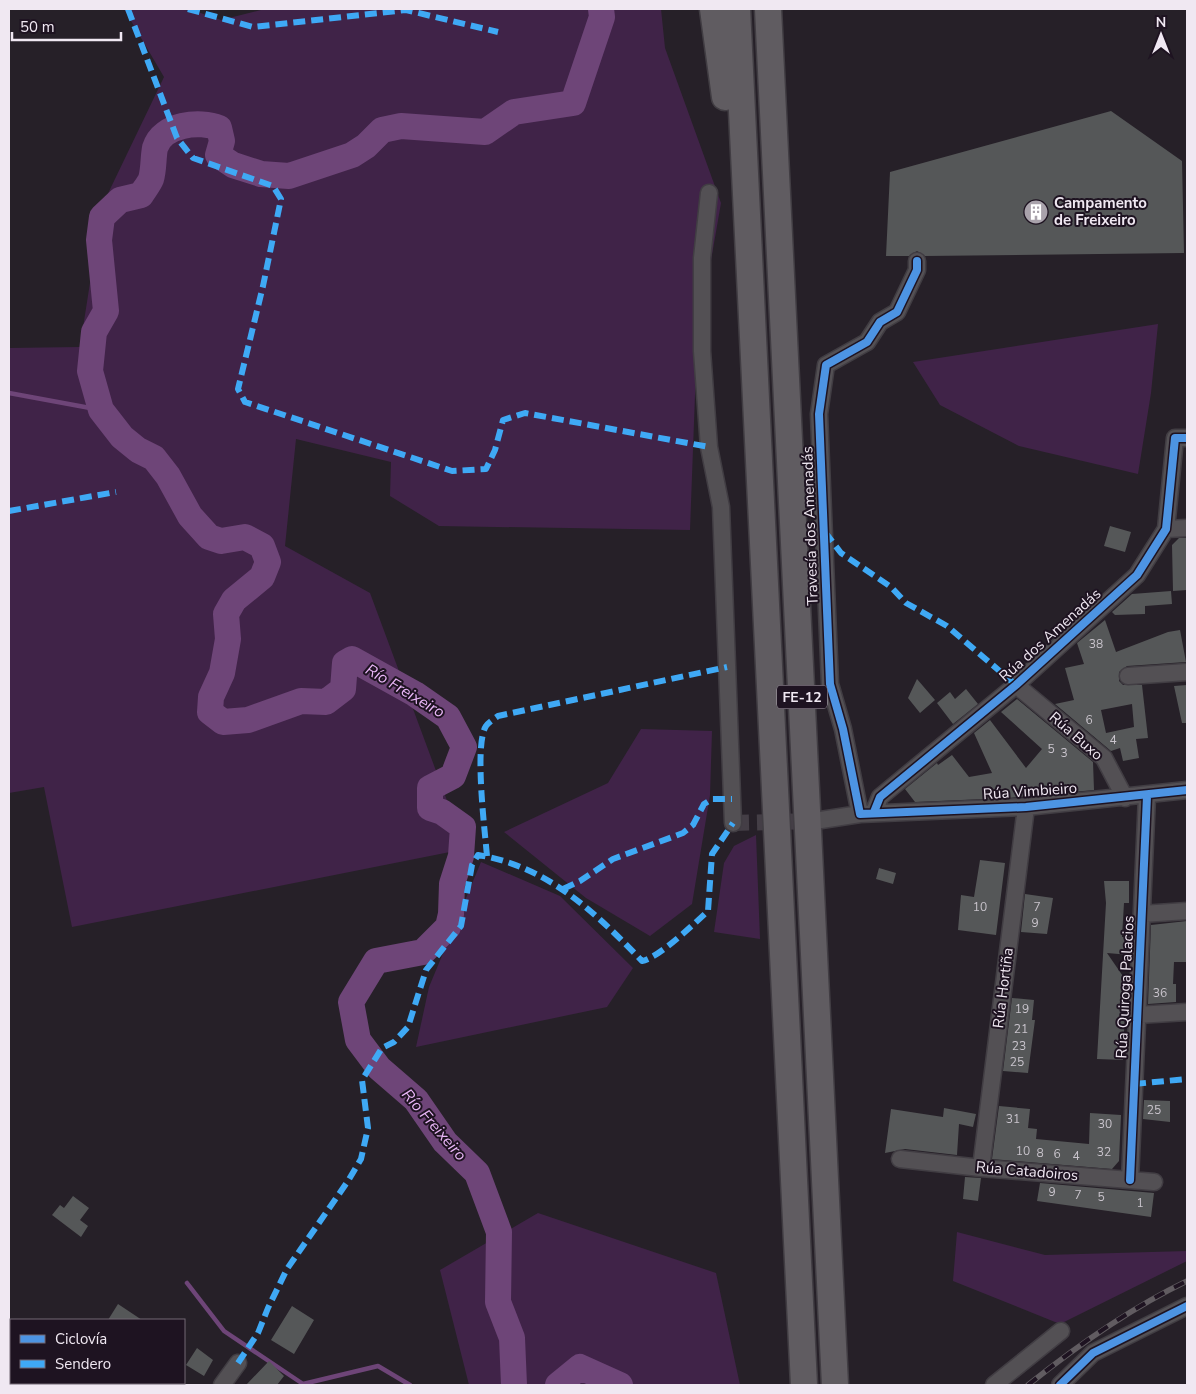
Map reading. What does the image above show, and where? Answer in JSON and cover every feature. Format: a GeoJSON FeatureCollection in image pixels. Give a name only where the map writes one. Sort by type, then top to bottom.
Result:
{"type":"FeatureCollection","features":[{"type":"Feature","properties":{"kind":"highway"},"geometry":{"type":"LineString","coordinates":[[713,9],[741,227],[752,339]]}},
{"type":"Feature","properties":{"kind":"highway","name":"FE-12"},"geometry":{"type":"LineString","coordinates":[[737,9],[804,1385]]}},
{"type":"Feature","properties":{"kind":"highway","name":"FE-12"},"geometry":{"type":"LineString","coordinates":[[768,9],[835,1385]]}},
{"type":"Feature","properties":{"kind":"highway"},"geometry":{"type":"LineString","coordinates":[[774,131],[780,9]]}},
{"type":"Feature","properties":{"kind":"street"},"geometry":{"type":"LineString","coordinates":[[709,194],[702,258],[702,351],[709,447],[721,507],[733,823]]}},
{"type":"Feature","properties":{"kind":"street","name":"Travesía dos Amenadás"},"geometry":{"type":"LineString","coordinates":[[867,813],[830,684],[819,414],[826,366],[868,342],[880,322],[897,312],[917,270],[917,261]]}},
{"type":"Feature","properties":{"kind":"street","name":"Rúa dos Amenadás"},"geometry":{"type":"LineString","coordinates":[[867,813],[880,797],[1016,684],[1137,575],[1166,529],[1181,438]]}},
{"type":"Feature","properties":{"kind":"street"},"geometry":{"type":"LineString","coordinates":[[1166,529],[1187,528]]}},
{"type":"Feature","properties":{"kind":"street"},"geometry":{"type":"LineString","coordinates":[[1128,676],[1187,672]]}},
{"type":"Feature","properties":{"kind":"street","name":"Rúa Buxo"},"geometry":{"type":"LineString","coordinates":[[1016,684],[1104,758],[1125,798]]}},
{"type":"Feature","properties":{"kind":"street","name":"Rúa Vimbieiro"},"geometry":{"type":"LineString","coordinates":[[821,820],[867,813],[1026,807],[1147,796],[1187,790]]}},
{"type":"Feature","properties":{"kind":"street","name":"Rúa Quiroga Palacios"},"geometry":{"type":"LineString","coordinates":[[1130,1180],[1147,796]]}},
{"type":"Feature","properties":{"kind":"street","name":"Rúa Hortiña"},"geometry":{"type":"LineString","coordinates":[[981,1168],[1026,807]]}},
{"type":"Feature","properties":{"kind":"street"},"geometry":{"type":"LineString","coordinates":[[1142,914],[1187,911]]}},
{"type":"Feature","properties":{"kind":"street"},"geometry":{"type":"LineString","coordinates":[[1137,1015],[1187,1012]]}},
{"type":"Feature","properties":{"kind":"street","name":"Rúa Catadoiros"},"geometry":{"type":"LineString","coordinates":[[900,1159],[981,1168],[1154,1182]]}},
{"type":"Feature","properties":{"kind":"street"},"geometry":{"type":"LineString","coordinates":[[1060,1385],[1093,1353],[1187,1306]]}},
{"type":"Feature","properties":{"kind":"street"},"geometry":{"type":"LineString","coordinates":[[994,1385],[1061,1331]]}},
{"type":"Feature","properties":{"kind":"street"},"geometry":{"type":"LineString","coordinates":[[222,1385],[238,1363]]}},
{"type":"Feature","properties":{"kind":"shaded area"},"geometry":{"type":"Polygon","coordinates":[[[124,9],[189,9],[221,20],[265,9],[661,9],[665,48],[721,203],[697,341],[690,530],[439,526],[390,496],[391,462],[296,439],[285,546],[370,593],[465,849],[72,927],[44,787],[9,793],[9,348],[80,347],[102,206],[164,77],[124,9]]]}},
{"type":"Feature","properties":{"kind":"shaded area"},"geometry":{"type":"Polygon","coordinates":[[[1158,324],[1151,393],[1138,474],[1019,446],[940,405],[913,362],[1158,324]]]}},
{"type":"Feature","properties":{"kind":"shaded area"},"geometry":{"type":"Polygon","coordinates":[[[641,729],[712,731],[710,795],[692,904],[650,936],[586,898],[504,832],[608,783],[641,729]]]}},
{"type":"Feature","properties":{"kind":"shaded area"},"geometry":{"type":"Polygon","coordinates":[[[756,835],[760,939],[714,932],[724,863],[734,846],[756,835]]]}},
{"type":"Feature","properties":{"kind":"shaded area"},"geometry":{"type":"Polygon","coordinates":[[[481,862],[560,896],[633,968],[607,1007],[416,1047],[429,987],[481,862]]]}},
{"type":"Feature","properties":{"kind":"shaded area"},"geometry":{"type":"Polygon","coordinates":[[[538,1213],[716,1273],[740,1385],[469,1385],[440,1270],[538,1213]]]}},
{"type":"Feature","properties":{"kind":"shaded area"},"geometry":{"type":"Polygon","coordinates":[[[957,1232],[1045,1255],[1187,1251],[1187,1261],[1060,1324],[953,1281],[957,1232]]]}},
{"type":"Feature","properties":{"kind":"building","name":"Campamento de Freixeiro"},"geometry":{"type":"Polygon","coordinates":[[[1111,111],[1182,161],[1184,253],[925,256],[917,251],[909,256],[886,256],[890,172],[1111,111]]]}},
{"type":"Feature","properties":{"kind":"building"},"geometry":{"type":"Polygon","coordinates":[[[1110,526],[1131,532],[1125,552],[1104,546],[1110,526]]]}},
{"type":"Feature","properties":{"kind":"building"},"geometry":{"type":"Polygon","coordinates":[[[1179,538],[1187,538],[1187,590],[1173,591],[1172,545],[1179,538]]]}},
{"type":"Feature","properties":{"kind":"building"},"geometry":{"type":"Polygon","coordinates":[[[1171,591],[1172,604],[1145,606],[1145,614],[1115,615],[1112,612],[1132,594],[1171,591]]]}},
{"type":"Feature","properties":{"kind":"building"},"geometry":{"type":"Polygon","coordinates":[[[1105,620],[1116,652],[1168,632],[1180,630],[1186,662],[1127,666],[1119,672],[1119,681],[1123,685],[1142,685],[1148,738],[1136,739],[1139,758],[1123,761],[1120,748],[1111,751],[1055,704],[1074,700],[1065,668],[1084,664],[1077,643],[1105,620]],[[1132,704],[1101,710],[1106,733],[1134,727],[1132,704]]]}},
{"type":"Feature","properties":{"kind":"building"},"geometry":{"type":"Polygon","coordinates":[[[917,679],[935,700],[920,713],[908,698],[917,679]]]}},
{"type":"Feature","properties":{"kind":"building"},"geometry":{"type":"Polygon","coordinates":[[[1187,685],[1187,723],[1182,723],[1174,686],[1187,685]]]}},
{"type":"Feature","properties":{"kind":"building"},"geometry":{"type":"Polygon","coordinates":[[[966,689],[978,704],[953,724],[937,703],[950,692],[955,699],[966,689]]]}},
{"type":"Feature","properties":{"kind":"building"},"geometry":{"type":"Polygon","coordinates":[[[1017,699],[1093,762],[1094,790],[1008,798],[915,802],[905,789],[937,763],[938,765],[952,755],[969,777],[992,773],[974,733],[990,720],[1026,768],[1042,749],[1001,712],[1017,699]]]}},
{"type":"Feature","properties":{"kind":"building"},"geometry":{"type":"Polygon","coordinates":[[[980,860],[1005,863],[996,935],[958,930],[961,895],[974,897],[980,860]]]}},
{"type":"Feature","properties":{"kind":"building"},"geometry":{"type":"Polygon","coordinates":[[[879,868],[896,873],[893,884],[876,879],[879,868]]]}},
{"type":"Feature","properties":{"kind":"building"},"geometry":{"type":"Polygon","coordinates":[[[1104,881],[1129,881],[1129,903],[1124,903],[1122,937],[1131,937],[1130,955],[1107,953],[1129,985],[1128,1005],[1125,1005],[1123,1060],[1097,1059],[1106,903],[1104,881]]]}},
{"type":"Feature","properties":{"kind":"building"},"geometry":{"type":"Polygon","coordinates":[[[1025,894],[1053,898],[1047,934],[1021,932],[1025,894]]]}},
{"type":"Feature","properties":{"kind":"building"},"geometry":{"type":"Polygon","coordinates":[[[1187,921],[1187,962],[1174,962],[1173,984],[1176,984],[1176,1002],[1148,1004],[1151,925],[1187,921]]]}},
{"type":"Feature","properties":{"kind":"building"},"geometry":{"type":"Polygon","coordinates":[[[1012,998],[1034,1000],[1032,1020],[1035,1020],[1028,1073],[1003,1071],[1012,998]]]}},
{"type":"Feature","properties":{"kind":"building"},"geometry":{"type":"Polygon","coordinates":[[[1144,1100],[1170,1101],[1170,1122],[1143,1119],[1144,1100]]]}},
{"type":"Feature","properties":{"kind":"building"},"geometry":{"type":"Polygon","coordinates":[[[999,1106],[1030,1109],[1028,1128],[1037,1129],[1036,1139],[1089,1144],[1090,1113],[1121,1115],[1119,1161],[1112,1169],[992,1159],[999,1106]]]}},
{"type":"Feature","properties":{"kind":"building"},"geometry":{"type":"Polygon","coordinates":[[[944,1108],[976,1114],[973,1127],[959,1124],[957,1155],[905,1149],[885,1153],[891,1109],[943,1117],[944,1108]]]}},
{"type":"Feature","properties":{"kind":"building"},"geometry":{"type":"Polygon","coordinates":[[[965,1177],[981,1178],[978,1201],[963,1199],[965,1177]]]}},
{"type":"Feature","properties":{"kind":"building"},"geometry":{"type":"Polygon","coordinates":[[[1040,1183],[1154,1193],[1151,1217],[1037,1201],[1040,1183]]]}},
{"type":"Feature","properties":{"kind":"building"},"geometry":{"type":"Polygon","coordinates":[[[73,1196],[89,1208],[80,1220],[88,1226],[81,1237],[52,1215],[60,1205],[64,1208],[73,1196]]]}},
{"type":"Feature","properties":{"kind":"building"},"geometry":{"type":"Polygon","coordinates":[[[118,1304],[140,1319],[109,1319],[118,1304]]]}},
{"type":"Feature","properties":{"kind":"building"},"geometry":{"type":"Polygon","coordinates":[[[292,1306],[314,1320],[294,1354],[271,1340],[292,1306]]]}},
{"type":"Feature","properties":{"kind":"building"},"geometry":{"type":"Polygon","coordinates":[[[197,1348],[213,1360],[204,1376],[186,1365],[197,1348]]]}},
{"type":"Feature","properties":{"kind":"building"},"geometry":{"type":"Polygon","coordinates":[[[269,1361],[284,1376],[277,1385],[246,1385],[269,1361]]]}},
{"type":"Feature","properties":{"kind":"waterway","name":"Río Freixeiro"},"geometry":{"type":"LineString","coordinates":[[514,1385],[512,1338],[498,1302],[499,1232],[477,1173],[445,1142],[416,1100],[379,1068],[358,1040],[351,1002],[376,961],[423,952],[448,927],[451,914],[452,884],[461,856],[463,827],[442,812],[430,808],[430,788],[453,776],[464,747],[448,717],[415,694],[352,659],[345,663],[343,689],[326,702],[301,701],[248,720],[223,722],[210,712],[211,697],[222,673],[228,639],[226,614],[234,600],[262,577],[268,562],[262,546],[245,537],[221,541],[209,537],[190,516],[168,476],[154,458],[138,450],[122,437],[101,410],[90,371],[94,332],[106,311],[99,240],[102,217],[120,200],[141,195],[151,179],[155,148],[165,134],[173,129],[192,124],[219,128],[222,141],[218,155],[233,165],[261,174],[289,176],[352,155],[366,146],[382,130],[401,126],[485,132],[514,112],[573,103],[602,17],[601,9]]}},
{"type":"Feature","properties":{"kind":"waterway"},"geometry":{"type":"LineString","coordinates":[[9,393],[101,410]]}},
{"type":"Feature","properties":{"kind":"waterway"},"geometry":{"type":"LineString","coordinates":[[187,1283],[224,1331],[303,1384],[378,1366],[410,1385]]}},
{"type":"Feature","properties":{"kind":"waterway","name":"Río Freixeiro"},"geometry":{"type":"LineString","coordinates":[[558,1385],[580,1367],[620,1385]]}},
{"type":"Feature","properties":{"kind":"tunnel"},"geometry":{"type":"LineString","coordinates":[[733,823],[816,821]]}},
{"type":"Feature","properties":{"kind":"railway"},"geometry":{"type":"LineString","coordinates":[[1028,1385],[1105,1328],[1145,1303],[1187,1281]]}},
{"type":"Feature","properties":{"kind":"marked path"},"geometry":{"type":"LineString","coordinates":[[128,9],[177,138],[193,158],[273,186],[281,199],[263,286],[238,389],[245,402],[452,471],[486,469],[495,450],[503,420],[525,413],[709,447]]}},
{"type":"Feature","properties":{"kind":"marked path"},"geometry":{"type":"LineString","coordinates":[[188,9],[253,27],[406,10],[498,32]]}},
{"type":"Feature","properties":{"kind":"marked path"},"geometry":{"type":"LineString","coordinates":[[9,511],[116,492]]}},
{"type":"Feature","properties":{"kind":"marked path"},"geometry":{"type":"LineString","coordinates":[[825,532],[841,553],[891,587],[906,603],[947,626],[1016,685]]}},
{"type":"Feature","properties":{"kind":"marked path"},"geometry":{"type":"LineString","coordinates":[[487,856],[481,789],[481,751],[486,726],[498,716],[727,667]]}},
{"type":"Feature","properties":{"kind":"marked path"},"geometry":{"type":"LineString","coordinates":[[563,889],[580,881],[613,859],[683,833],[693,825],[704,804],[712,799],[732,799]]}},
{"type":"Feature","properties":{"kind":"marked path"},"geometry":{"type":"LineString","coordinates":[[238,1363],[258,1333],[287,1269],[361,1159],[368,1128],[362,1080],[382,1048],[394,1042],[408,1027],[426,970],[461,926],[472,865],[478,855],[526,869],[548,880],[588,909],[642,961],[657,954],[708,911],[712,854],[733,823]]}},
{"type":"Feature","properties":{"kind":"marked path"},"geometry":{"type":"LineString","coordinates":[[1134,1084],[1187,1079]]}},
{"type":"Feature","properties":{"kind":"cycle path"},"geometry":{"type":"LineString","coordinates":[[917,261],[917,270],[897,312],[880,322],[867,342],[826,365],[819,414],[830,684],[843,729],[860,814],[1026,807],[1187,790]]}},
{"type":"Feature","properties":{"kind":"cycle path"},"geometry":{"type":"LineString","coordinates":[[874,812],[880,797],[1016,685],[1137,575],[1166,529],[1175,438],[1187,438]]}},
{"type":"Feature","properties":{"kind":"cycle path"},"geometry":{"type":"LineString","coordinates":[[1130,1180],[1147,796]]}},
{"type":"Feature","properties":{"kind":"cycle path"},"geometry":{"type":"LineString","coordinates":[[1060,1385],[1093,1353],[1187,1306]]}},
{"type":"Feature","properties":{"kind":"place","name":"Campamento de Freixeiro"},"geometry":{"type":"Point","coordinates":[1036,212]}}]}
